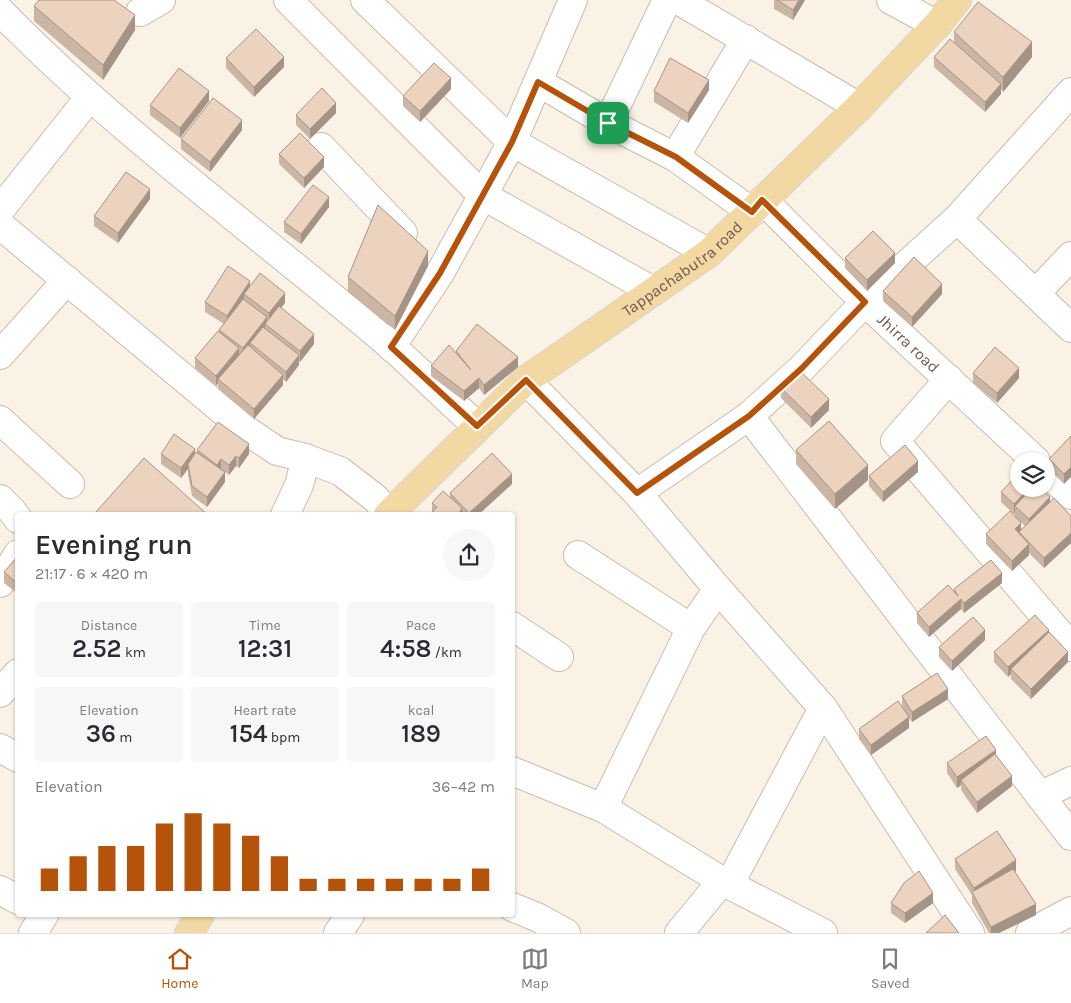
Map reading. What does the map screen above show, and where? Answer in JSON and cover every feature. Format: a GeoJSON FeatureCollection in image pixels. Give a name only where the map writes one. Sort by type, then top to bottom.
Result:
{"type":"FeatureCollection","features":[{"type":"Feature","properties":{"kind":"main road","name":"Tappachabutra road"},"geometry":{"type":"LineString","coordinates":[[390,512],[526,380],[709,253],[859,107],[938,25],[957,0]]}},
{"type":"Feature","properties":{"kind":"main road"},"geometry":{"type":"LineString","coordinates":[[189,933],[199,917]]}},
{"type":"Feature","properties":{"kind":"street"},"geometry":{"type":"LineString","coordinates":[[288,0],[482,195],[653,291]]}},
{"type":"Feature","properties":{"kind":"street"},"geometry":{"type":"LineString","coordinates":[[365,0],[512,142],[709,253]]}},
{"type":"Feature","properties":{"kind":"street"},"geometry":{"type":"LineString","coordinates":[[391,347],[440,273],[512,142],[572,0]]}},
{"type":"Feature","properties":{"kind":"street"},"geometry":{"type":"LineString","coordinates":[[608,123],[667,0]]}},
{"type":"Feature","properties":{"kind":"street"},"geometry":{"type":"LineString","coordinates":[[678,0],[859,107]]}},
{"type":"Feature","properties":{"kind":"street"},"geometry":{"type":"LineString","coordinates":[[892,0],[938,25]]}},
{"type":"Feature","properties":{"kind":"street"},"geometry":{"type":"LineString","coordinates":[[0,11],[89,98],[391,347],[477,426]]}},
{"type":"Feature","properties":{"kind":"street"},"geometry":{"type":"LineString","coordinates":[[676,157],[746,39]]}},
{"type":"Feature","properties":{"kind":"street","name":"Jhirra road"},"geometry":{"type":"LineString","coordinates":[[538,82],[608,123],[676,157],[757,206],[865,302],[1026,452]]}},
{"type":"Feature","properties":{"kind":"street"},"geometry":{"type":"LineString","coordinates":[[637,493],[749,416],[802,368],[865,302],[957,218],[1071,92]]}},
{"type":"Feature","properties":{"kind":"street"},"geometry":{"type":"LineString","coordinates":[[0,210],[89,98]]}},
{"type":"Feature","properties":{"kind":"street"},"geometry":{"type":"LineString","coordinates":[[321,147],[440,273]]}},
{"type":"Feature","properties":{"kind":"street"},"geometry":{"type":"LineString","coordinates":[[957,218],[1071,328]]}},
{"type":"Feature","properties":{"kind":"street"},"geometry":{"type":"LineString","coordinates":[[4,237],[67,280],[246,430],[277,451],[306,458],[340,471],[375,498],[386,512]]}},
{"type":"Feature","properties":{"kind":"street"},"geometry":{"type":"LineString","coordinates":[[1036,293],[1071,256]]}},
{"type":"Feature","properties":{"kind":"street"},"geometry":{"type":"LineString","coordinates":[[5,338],[67,280]]}},
{"type":"Feature","properties":{"kind":"street"},"geometry":{"type":"LineString","coordinates":[[526,380],[637,493],[718,589],[823,708],[970,933]]}},
{"type":"Feature","properties":{"kind":"street"},"geometry":{"type":"LineString","coordinates":[[949,380],[895,441],[1071,647]]}},
{"type":"Feature","properties":{"kind":"street"},"geometry":{"type":"LineString","coordinates":[[749,416],[1071,836]]}},
{"type":"Feature","properties":{"kind":"street"},"geometry":{"type":"LineString","coordinates":[[0,420],[70,484]]}},
{"type":"Feature","properties":{"kind":"street"},"geometry":{"type":"LineString","coordinates":[[286,512],[300,485],[306,458]]}},
{"type":"Feature","properties":{"kind":"street"},"geometry":{"type":"LineString","coordinates":[[1055,479],[1071,494]]}},
{"type":"Feature","properties":{"kind":"street"},"geometry":{"type":"LineString","coordinates":[[0,499],[15,515]]}},
{"type":"Feature","properties":{"kind":"street"},"geometry":{"type":"LineString","coordinates":[[578,555],[691,628]]}},
{"type":"Feature","properties":{"kind":"street"},"geometry":{"type":"LineString","coordinates":[[0,583],[15,559]]}},
{"type":"Feature","properties":{"kind":"street"},"geometry":{"type":"LineString","coordinates":[[602,808],[691,628],[718,589]]}},
{"type":"Feature","properties":{"kind":"street"},"geometry":{"type":"LineString","coordinates":[[515,628],[559,657]]}},
{"type":"Feature","properties":{"kind":"street"},"geometry":{"type":"LineString","coordinates":[[0,694],[15,676]]}},
{"type":"Feature","properties":{"kind":"street"},"geometry":{"type":"LineString","coordinates":[[679,933],[725,883],[823,708]]}},
{"type":"Feature","properties":{"kind":"street"},"geometry":{"type":"LineString","coordinates":[[0,748],[15,756]]}},
{"type":"Feature","properties":{"kind":"street"},"geometry":{"type":"LineString","coordinates":[[515,773],[602,808],[725,883],[823,933]]}},
{"type":"Feature","properties":{"kind":"street"},"geometry":{"type":"LineString","coordinates":[[1040,796],[1071,781]]}},
{"type":"Feature","properties":{"kind":"street"},"geometry":{"type":"LineString","coordinates":[[0,890],[15,898]]}},
{"type":"Feature","properties":{"kind":"street"},"geometry":{"type":"LineString","coordinates":[[515,910],[534,926],[566,933]]}},
{"type":"Feature","properties":{"kind":"street"},"geometry":{"type":"LineString","coordinates":[[1030,933],[1071,911]]}},
{"type":"Feature","properties":{"kind":"street"},"geometry":{"type":"LineString","coordinates":[[33,933],[42,917]]}},
{"type":"Feature","properties":{"kind":"street"},"geometry":{"type":"LineString","coordinates":[[338,933],[349,917]]}},
{"type":"Feature","properties":{"kind":"building"},"geometry":{"type":"Polygon","coordinates":[[[39,0],[114,0],[135,15],[103,65],[34,6],[39,0]]]}},
{"type":"Feature","properties":{"kind":"building"},"geometry":{"type":"Polygon","coordinates":[[[777,0],[799,0],[793,10],[777,0]]]}},
{"type":"Feature","properties":{"kind":"building"},"geometry":{"type":"Polygon","coordinates":[[[978,2],[1032,42],[1003,77],[954,32],[978,2]]]}},
{"type":"Feature","properties":{"kind":"building"},"geometry":{"type":"Polygon","coordinates":[[[256,29],[284,57],[254,87],[226,58],[256,29]]]}},
{"type":"Feature","properties":{"kind":"building"},"geometry":{"type":"Polygon","coordinates":[[[950,39],[1001,84],[985,102],[934,57],[950,39]]]}},
{"type":"Feature","properties":{"kind":"building"},"geometry":{"type":"Polygon","coordinates":[[[670,58],[709,80],[688,113],[654,91],[670,58]]]}},
{"type":"Feature","properties":{"kind":"building"},"geometry":{"type":"Polygon","coordinates":[[[434,63],[451,78],[420,111],[403,96],[434,63]]]}},
{"type":"Feature","properties":{"kind":"building"},"geometry":{"type":"Polygon","coordinates":[[[179,68],[209,91],[180,128],[150,105],[179,68]]]}},
{"type":"Feature","properties":{"kind":"building"},"geometry":{"type":"Polygon","coordinates":[[[322,88],[336,103],[310,129],[296,115],[322,88]]]}},
{"type":"Feature","properties":{"kind":"building"},"geometry":{"type":"Polygon","coordinates":[[[213,98],[242,120],[210,162],[181,139],[213,98]]]}},
{"type":"Feature","properties":{"kind":"building"},"geometry":{"type":"Polygon","coordinates":[[[300,133],[324,157],[304,178],[279,154],[300,133]]]}},
{"type":"Feature","properties":{"kind":"building"},"geometry":{"type":"Polygon","coordinates":[[[126,172],[150,189],[118,233],[94,216],[126,172]]]}},
{"type":"Feature","properties":{"kind":"building"},"geometry":{"type":"Polygon","coordinates":[[[313,185],[329,197],[301,234],[284,222],[313,185]]]}},
{"type":"Feature","properties":{"kind":"building"},"geometry":{"type":"Polygon","coordinates":[[[378,205],[428,251],[395,316],[348,277],[378,205]]]}},
{"type":"Feature","properties":{"kind":"building"},"geometry":{"type":"Polygon","coordinates":[[[873,231],[895,253],[867,280],[845,258],[873,231]]]}},
{"type":"Feature","properties":{"kind":"building"},"geometry":{"type":"Polygon","coordinates":[[[914,257],[942,284],[912,317],[883,291],[914,257]]]}},
{"type":"Feature","properties":{"kind":"building"},"geometry":{"type":"Polygon","coordinates":[[[228,266],[250,281],[227,316],[205,302],[228,266]]]}},
{"type":"Feature","properties":{"kind":"building"},"geometry":{"type":"Polygon","coordinates":[[[260,273],[285,293],[269,313],[244,294],[260,273]]]}},
{"type":"Feature","properties":{"kind":"building"},"geometry":{"type":"Polygon","coordinates":[[[243,299],[267,317],[243,348],[219,330],[243,299]]]}},
{"type":"Feature","properties":{"kind":"building"},"geometry":{"type":"Polygon","coordinates":[[[279,306],[314,334],[300,351],[265,324],[279,306]]]}},
{"type":"Feature","properties":{"kind":"building"},"geometry":{"type":"Polygon","coordinates":[[[477,324],[518,357],[484,385],[479,378],[464,391],[431,366],[449,345],[471,370],[456,351],[477,324]]]}},
{"type":"Feature","properties":{"kind":"building"},"geometry":{"type":"Polygon","coordinates":[[[263,327],[299,355],[286,372],[250,343],[263,327]]]}},
{"type":"Feature","properties":{"kind":"building"},"geometry":{"type":"Polygon","coordinates":[[[218,331],[239,348],[216,376],[195,358],[218,331]]]}},
{"type":"Feature","properties":{"kind":"building"},"geometry":{"type":"Polygon","coordinates":[[[248,345],[283,375],[254,409],[218,379],[248,345]]]}},
{"type":"Feature","properties":{"kind":"building"},"geometry":{"type":"Polygon","coordinates":[[[995,347],[1019,368],[997,393],[973,373],[995,347]]]}},
{"type":"Feature","properties":{"kind":"building"},"geometry":{"type":"Polygon","coordinates":[[[799,370],[829,399],[811,417],[781,388],[799,370]]]}},
{"type":"Feature","properties":{"kind":"building"},"geometry":{"type":"Polygon","coordinates":[[[829,421],[868,465],[835,494],[796,450],[829,421]]]}},
{"type":"Feature","properties":{"kind":"building"},"geometry":{"type":"Polygon","coordinates":[[[218,422],[249,444],[239,458],[236,456],[229,465],[221,459],[217,465],[197,450],[218,422]]]}},
{"type":"Feature","properties":{"kind":"building"},"geometry":{"type":"Polygon","coordinates":[[[174,434],[195,449],[181,468],[161,454],[174,434]]]}},
{"type":"Feature","properties":{"kind":"building"},"geometry":{"type":"Polygon","coordinates":[[[1071,436],[1071,467],[1064,474],[1055,465],[1055,453],[1071,436]]]}},
{"type":"Feature","properties":{"kind":"building"},"geometry":{"type":"Polygon","coordinates":[[[905,445],[918,461],[883,492],[869,476],[905,445]]]}},
{"type":"Feature","properties":{"kind":"building"},"geometry":{"type":"Polygon","coordinates":[[[196,452],[225,472],[207,497],[192,486],[188,464],[196,452]]]}},
{"type":"Feature","properties":{"kind":"building"},"geometry":{"type":"Polygon","coordinates":[[[492,453],[512,474],[470,512],[450,493],[492,453]]]}},
{"type":"Feature","properties":{"kind":"building"},"geometry":{"type":"Polygon","coordinates":[[[144,458],[205,512],[96,512],[144,458]]]}},
{"type":"Feature","properties":{"kind":"building"},"geometry":{"type":"Polygon","coordinates":[[[1010,482],[1010,497],[1021,497],[1014,504],[1001,492],[1010,482]]]}},
{"type":"Feature","properties":{"kind":"building"},"geometry":{"type":"Polygon","coordinates":[[[443,491],[462,508],[460,512],[434,512],[437,507],[432,503],[443,491]]]}},
{"type":"Feature","properties":{"kind":"building"},"geometry":{"type":"Polygon","coordinates":[[[1023,497],[1050,497],[1029,519],[1015,506],[1023,497]]]}},
{"type":"Feature","properties":{"kind":"building"},"geometry":{"type":"Polygon","coordinates":[[[1054,498],[1071,516],[1071,533],[1044,558],[1019,532],[1054,498]]]}},
{"type":"Feature","properties":{"kind":"building"},"geometry":{"type":"Polygon","coordinates":[[[1010,511],[1021,523],[1015,529],[1029,544],[1012,561],[986,534],[1010,511]]]}},
{"type":"Feature","properties":{"kind":"building"},"geometry":{"type":"Polygon","coordinates":[[[15,559],[15,581],[4,572],[15,559]]]}},
{"type":"Feature","properties":{"kind":"building"},"geometry":{"type":"Polygon","coordinates":[[[991,560],[1002,573],[964,603],[961,599],[929,627],[917,613],[948,585],[958,596],[954,589],[991,560]]]}},
{"type":"Feature","properties":{"kind":"building"},"geometry":{"type":"Polygon","coordinates":[[[1035,615],[1049,630],[1008,667],[994,652],[1035,615]]]}},
{"type":"Feature","properties":{"kind":"building"},"geometry":{"type":"Polygon","coordinates":[[[973,617],[985,630],[952,661],[939,647],[973,617]]]}},
{"type":"Feature","properties":{"kind":"building"},"geometry":{"type":"Polygon","coordinates":[[[1049,632],[1068,652],[1031,689],[1011,669],[1049,632]]]}},
{"type":"Feature","properties":{"kind":"building"},"geometry":{"type":"Polygon","coordinates":[[[937,673],[948,689],[912,712],[902,696],[937,673]]]}},
{"type":"Feature","properties":{"kind":"building"},"geometry":{"type":"Polygon","coordinates":[[[898,701],[909,717],[871,745],[859,729],[898,701]]]}},
{"type":"Feature","properties":{"kind":"building"},"geometry":{"type":"Polygon","coordinates":[[[986,736],[996,750],[957,777],[947,763],[986,736]]]}},
{"type":"Feature","properties":{"kind":"building"},"geometry":{"type":"Polygon","coordinates":[[[995,754],[1012,776],[977,802],[961,780],[995,754]]]}},
{"type":"Feature","properties":{"kind":"building"},"geometry":{"type":"Polygon","coordinates":[[[997,831],[1016,860],[974,888],[955,859],[997,831]]]}},
{"type":"Feature","properties":{"kind":"building"},"geometry":{"type":"Polygon","coordinates":[[[1013,869],[1036,904],[991,927],[972,892],[1013,869]]]}},
{"type":"Feature","properties":{"kind":"building"},"geometry":{"type":"Polygon","coordinates":[[[919,871],[933,893],[905,913],[891,903],[904,883],[919,871]]]}},
{"type":"Feature","properties":{"kind":"building"},"geometry":{"type":"Polygon","coordinates":[[[945,915],[959,933],[926,933],[945,915]]]}},
{"type":"Feature","properties":{"kind":"route"},"geometry":{"type":"LineString","coordinates":[[538,82],[608,123],[676,157],[752,212],[762,200],[865,302],[802,368],[749,416],[637,493],[526,380],[477,426],[391,347],[440,273],[512,142],[538,82]]}}]}
